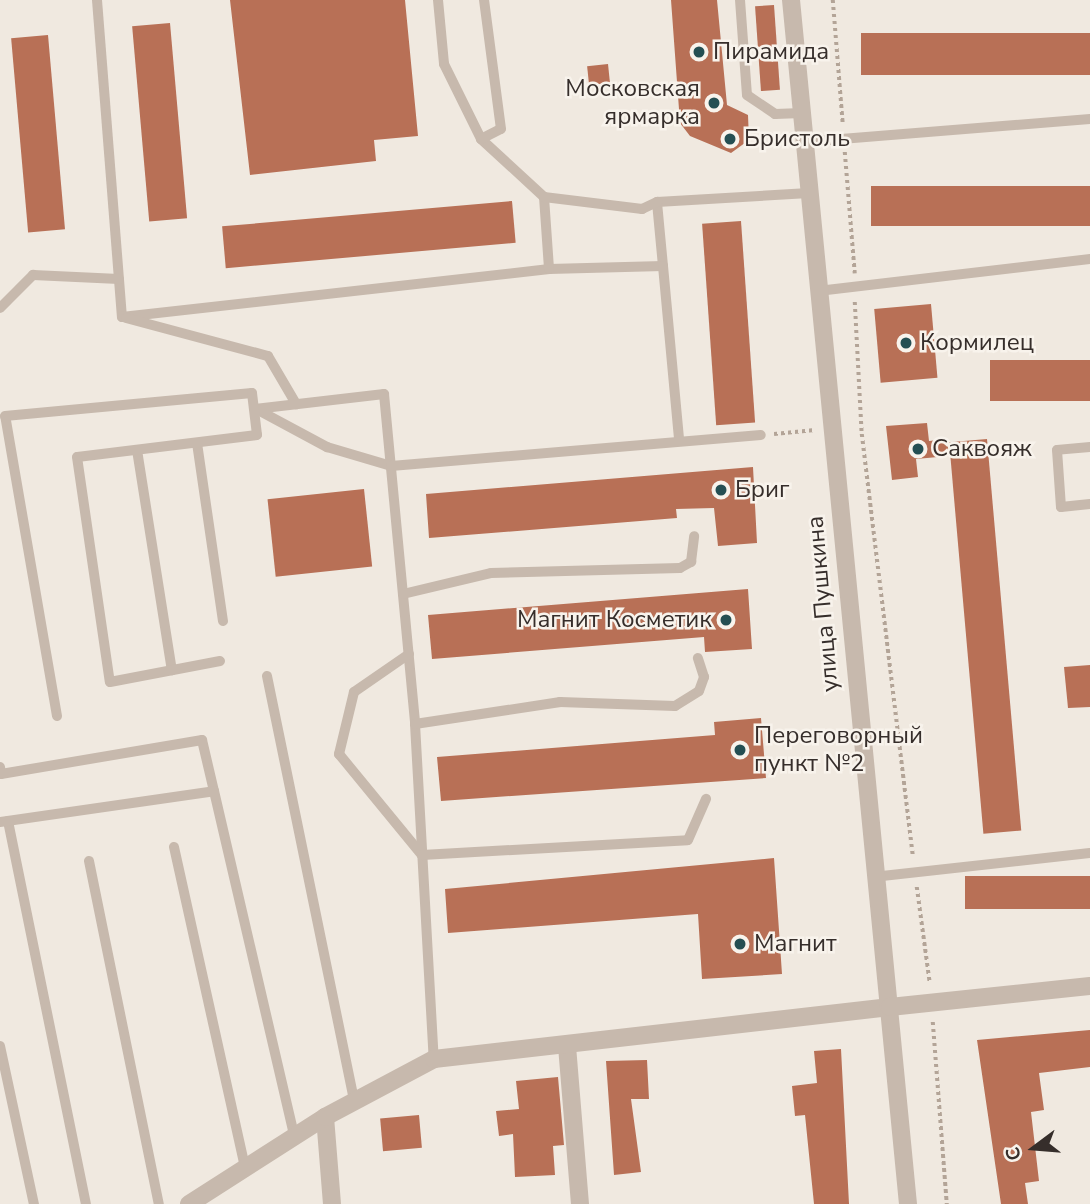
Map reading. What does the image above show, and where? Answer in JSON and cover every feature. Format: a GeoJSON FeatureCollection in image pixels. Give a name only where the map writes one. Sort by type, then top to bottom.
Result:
{"type":"FeatureCollection","features":[{"type":"Feature","properties":{"kind":"street","name":"улица Пушкина"},"geometry":{"type":"LineString","coordinates":[[791,0],[873,877],[890,1007],[908,1204]]}},
{"type":"Feature","properties":{"kind":"street"},"geometry":{"type":"LineString","coordinates":[[189,1204],[295,1139],[325,1117],[434,1059],[1090,986]]}},
{"type":"Feature","properties":{"kind":"street"},"geometry":{"type":"LineString","coordinates":[[567,1046],[580,1204]]}},
{"type":"Feature","properties":{"kind":"street"},"geometry":{"type":"LineString","coordinates":[[325,1117],[332,1204]]}},
{"type":"Feature","properties":{"kind":"lane"},"geometry":{"type":"LineString","coordinates":[[97,0],[122,317]]}},
{"type":"Feature","properties":{"kind":"lane"},"geometry":{"type":"LineString","coordinates":[[438,0],[444,64],[481,139],[544,197],[642,209],[657,202],[809,192]]}},
{"type":"Feature","properties":{"kind":"lane"},"geometry":{"type":"LineString","coordinates":[[481,139],[501,129],[484,0]]}},
{"type":"Feature","properties":{"kind":"lane"},"geometry":{"type":"LineString","coordinates":[[740,0],[747,95],[775,114],[802,113]]}},
{"type":"Feature","properties":{"kind":"lane"},"geometry":{"type":"LineString","coordinates":[[804,142],[1090,119]]}},
{"type":"Feature","properties":{"kind":"lane"},"geometry":{"type":"LineString","coordinates":[[544,197],[549,269]]}},
{"type":"Feature","properties":{"kind":"lane"},"geometry":{"type":"LineString","coordinates":[[657,202],[679,438]]}},
{"type":"Feature","properties":{"kind":"lane"},"geometry":{"type":"LineString","coordinates":[[818,291],[1090,259]]}},
{"type":"Feature","properties":{"kind":"lane"},"geometry":{"type":"LineString","coordinates":[[122,317],[549,269],[663,266]]}},
{"type":"Feature","properties":{"kind":"lane"},"geometry":{"type":"LineString","coordinates":[[0,307],[33,275],[119,279]]}},
{"type":"Feature","properties":{"kind":"lane"},"geometry":{"type":"LineString","coordinates":[[0,302],[0,307]]}},
{"type":"Feature","properties":{"kind":"lane"},"geometry":{"type":"LineString","coordinates":[[122,317],[268,356],[296,404]]}},
{"type":"Feature","properties":{"kind":"lane"},"geometry":{"type":"LineString","coordinates":[[57,716],[3,416],[252,393],[257,435],[78,457],[110,682],[220,661]]}},
{"type":"Feature","properties":{"kind":"lane"},"geometry":{"type":"LineString","coordinates":[[255,409],[384,394],[415,724],[434,1059]]}},
{"type":"Feature","properties":{"kind":"lane"},"geometry":{"type":"LineString","coordinates":[[255,409],[327,447],[391,466],[679,438],[761,435]]}},
{"type":"Feature","properties":{"kind":"lane"},"geometry":{"type":"LineString","coordinates":[[197,443],[223,621]]}},
{"type":"Feature","properties":{"kind":"lane"},"geometry":{"type":"LineString","coordinates":[[1090,447],[1057,450],[1061,507],[1090,504]]}},
{"type":"Feature","properties":{"kind":"lane"},"geometry":{"type":"LineString","coordinates":[[137,450],[172,670]]}},
{"type":"Feature","properties":{"kind":"lane"},"geometry":{"type":"LineString","coordinates":[[403,594],[491,573],[680,568],[691,562],[694,536]]}},
{"type":"Feature","properties":{"kind":"lane"},"geometry":{"type":"LineString","coordinates":[[409,654],[354,692],[339,754],[422,855]]}},
{"type":"Feature","properties":{"kind":"lane"},"geometry":{"type":"LineString","coordinates":[[415,724],[560,702],[675,706],[699,691],[704,677],[698,658]]}},
{"type":"Feature","properties":{"kind":"lane"},"geometry":{"type":"LineString","coordinates":[[267,676],[354,1101]]}},
{"type":"Feature","properties":{"kind":"lane"},"geometry":{"type":"LineString","coordinates":[[0,766],[1,774],[202,740],[295,1139]]}},
{"type":"Feature","properties":{"kind":"lane"},"geometry":{"type":"LineString","coordinates":[[86,1204],[4,822],[214,791]]}},
{"type":"Feature","properties":{"kind":"lane"},"geometry":{"type":"LineString","coordinates":[[422,855],[688,840],[706,799]]}},
{"type":"Feature","properties":{"kind":"lane"},"geometry":{"type":"LineString","coordinates":[[174,846],[245,1168]]}},
{"type":"Feature","properties":{"kind":"lane"},"geometry":{"type":"LineString","coordinates":[[873,877],[1090,853]]}},
{"type":"Feature","properties":{"kind":"lane"},"geometry":{"type":"LineString","coordinates":[[89,861],[159,1204]]}},
{"type":"Feature","properties":{"kind":"lane"},"geometry":{"type":"LineString","coordinates":[[0,1046],[34,1204]]}},
{"type":"Feature","properties":{"kind":"path"},"geometry":{"type":"LineString","coordinates":[[833,0],[856,285],[862,434],[932,1002],[947,1204]]}},
{"type":"Feature","properties":{"kind":"path"},"geometry":{"type":"LineString","coordinates":[[761,435],[831,429]]}},
{"type":"Feature","properties":{"kind":"building"},"geometry":{"type":"Polygon","coordinates":[[[230,0],[405,0],[418,136],[374,140],[376,161],[250,175],[230,0]]]}},
{"type":"Feature","properties":{"kind":"building","name":"Пирамида"},"geometry":{"type":"Polygon","coordinates":[[[671,0],[717,0],[727,105],[748,115],[749,140],[731,153],[690,136],[680,123],[671,0]]]}},
{"type":"Feature","properties":{"kind":"building"},"geometry":{"type":"Polygon","coordinates":[[[774,5],[780,90],[761,91],[755,6],[774,5]]]}},
{"type":"Feature","properties":{"kind":"building"},"geometry":{"type":"Polygon","coordinates":[[[170,23],[187,218],[149,222],[132,26],[170,23]]]}},
{"type":"Feature","properties":{"kind":"building"},"geometry":{"type":"Polygon","coordinates":[[[861,33],[1090,33],[1090,75],[861,75],[861,33]]]}},
{"type":"Feature","properties":{"kind":"building"},"geometry":{"type":"Polygon","coordinates":[[[48,35],[65,229],[28,232],[11,38],[48,35]]]}},
{"type":"Feature","properties":{"kind":"building"},"geometry":{"type":"Polygon","coordinates":[[[608,64],[610,83],[589,85],[587,66],[608,64]]]}},
{"type":"Feature","properties":{"kind":"building"},"geometry":{"type":"Polygon","coordinates":[[[871,186],[1090,186],[1090,226],[871,226],[871,186]]]}},
{"type":"Feature","properties":{"kind":"building"},"geometry":{"type":"Polygon","coordinates":[[[512,201],[516,243],[226,268],[222,226],[512,201]]]}},
{"type":"Feature","properties":{"kind":"building"},"geometry":{"type":"Polygon","coordinates":[[[741,221],[755,423],[716,425],[702,224],[741,221]]]}},
{"type":"Feature","properties":{"kind":"building","name":"Кормилец"},"geometry":{"type":"Polygon","coordinates":[[[931,304],[937,378],[881,383],[874,309],[931,304]]]}},
{"type":"Feature","properties":{"kind":"building"},"geometry":{"type":"Polygon","coordinates":[[[990,360],[1090,360],[1090,401],[990,401],[990,360]]]}},
{"type":"Feature","properties":{"kind":"building","name":"Саквояж"},"geometry":{"type":"Polygon","coordinates":[[[927,423],[929,441],[947,439],[949,456],[916,459],[918,477],[892,480],[886,426],[927,423]]]}},
{"type":"Feature","properties":{"kind":"building"},"geometry":{"type":"Polygon","coordinates":[[[987,439],[1021,831],[983,834],[949,442],[987,439]]]}},
{"type":"Feature","properties":{"kind":"building"},"geometry":{"type":"Polygon","coordinates":[[[753,467],[757,543],[718,546],[714,508],[676,509],[677,518],[429,538],[426,494],[753,467]]]}},
{"type":"Feature","properties":{"kind":"building"},"geometry":{"type":"Polygon","coordinates":[[[364,489],[372,567],[276,577],[268,499],[364,489]]]}},
{"type":"Feature","properties":{"kind":"building"},"geometry":{"type":"Polygon","coordinates":[[[748,589],[752,649],[705,652],[704,637],[432,659],[428,615],[748,589]]]}},
{"type":"Feature","properties":{"kind":"building"},"geometry":{"type":"Polygon","coordinates":[[[1090,665],[1090,707],[1068,708],[1064,667],[1090,665]]]}},
{"type":"Feature","properties":{"kind":"building"},"geometry":{"type":"Polygon","coordinates":[[[761,718],[766,778],[441,801],[437,757],[715,735],[714,722],[761,718]]]}},
{"type":"Feature","properties":{"kind":"building"},"geometry":{"type":"Polygon","coordinates":[[[774,858],[782,974],[702,979],[698,914],[448,933],[445,889],[774,858]]]}},
{"type":"Feature","properties":{"kind":"building"},"geometry":{"type":"Polygon","coordinates":[[[965,876],[1090,876],[1090,909],[965,909],[965,876]]]}},
{"type":"Feature","properties":{"kind":"building"},"geometry":{"type":"Polygon","coordinates":[[[1090,1030],[1090,1067],[1039,1073],[1044,1110],[1031,1112],[1039,1181],[1025,1183],[1028,1204],[1001,1204],[977,1040],[1090,1030]]]}},
{"type":"Feature","properties":{"kind":"building"},"geometry":{"type":"Polygon","coordinates":[[[841,1049],[849,1204],[814,1204],[805,1115],[795,1116],[792,1086],[817,1083],[814,1051],[841,1049]]]}},
{"type":"Feature","properties":{"kind":"building"},"geometry":{"type":"Polygon","coordinates":[[[647,1060],[649,1099],[631,1099],[641,1172],[614,1175],[606,1061],[647,1060]]]}},
{"type":"Feature","properties":{"kind":"building"},"geometry":{"type":"Polygon","coordinates":[[[558,1077],[564,1145],[553,1146],[555,1175],[515,1177],[513,1134],[499,1136],[496,1111],[519,1109],[516,1081],[558,1077]]]}},
{"type":"Feature","properties":{"kind":"building"},"geometry":{"type":"Polygon","coordinates":[[[419,1115],[422,1148],[383,1151],[380,1118],[419,1115]]]}},
{"type":"Feature","properties":{"kind":"place","name":"Пирамида"},"geometry":{"type":"Point","coordinates":[699,52]}},
{"type":"Feature","properties":{"kind":"place","name":"Московская ярмарка"},"geometry":{"type":"Point","coordinates":[714,103]}},
{"type":"Feature","properties":{"kind":"place","name":"Бристоль"},"geometry":{"type":"Point","coordinates":[730,139]}},
{"type":"Feature","properties":{"kind":"place","name":"Кормилец"},"geometry":{"type":"Point","coordinates":[906,343]}},
{"type":"Feature","properties":{"kind":"place","name":"Саквояж"},"geometry":{"type":"Point","coordinates":[918,449]}},
{"type":"Feature","properties":{"kind":"place","name":"Бриг"},"geometry":{"type":"Point","coordinates":[721,490]}},
{"type":"Feature","properties":{"kind":"place","name":"Магнит Косметик"},"geometry":{"type":"Point","coordinates":[726,620]}},
{"type":"Feature","properties":{"kind":"place","name":"Переговорный пункт №2"},"geometry":{"type":"Point","coordinates":[740,750]}},
{"type":"Feature","properties":{"kind":"place","name":"Магнит"},"geometry":{"type":"Point","coordinates":[740,944]}}]}
